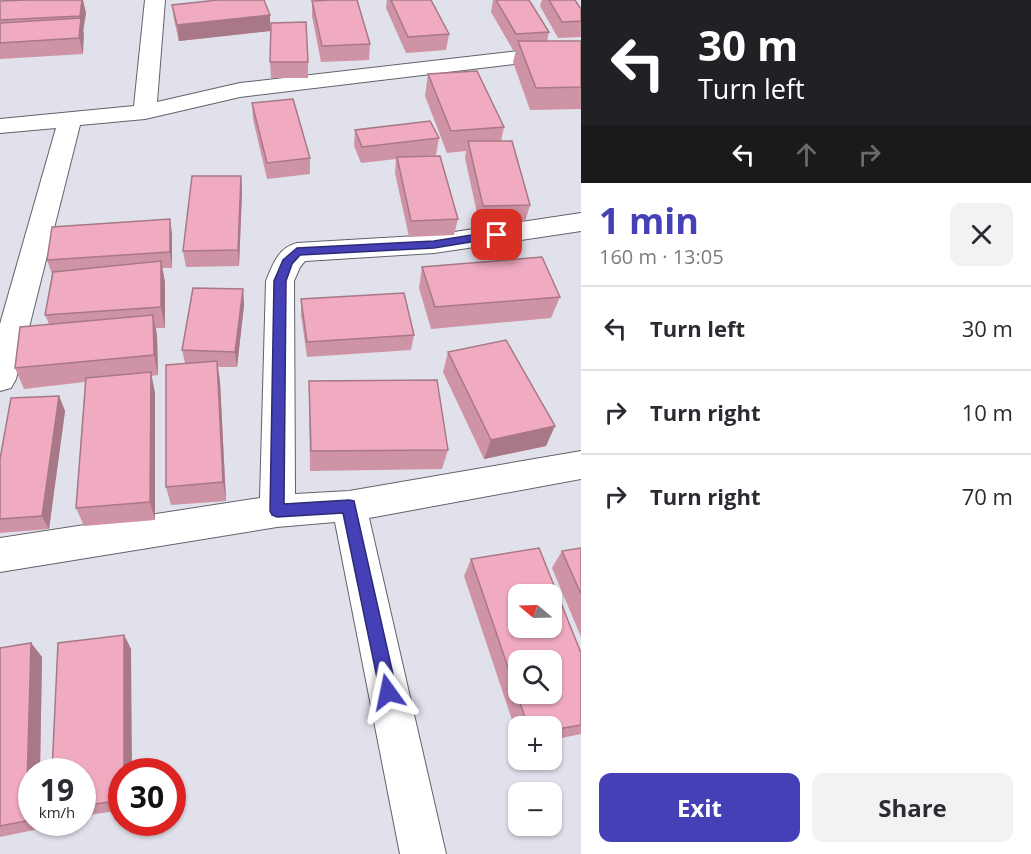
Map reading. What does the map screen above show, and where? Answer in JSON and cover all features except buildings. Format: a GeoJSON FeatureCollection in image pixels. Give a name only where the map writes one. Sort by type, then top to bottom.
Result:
{"type":"FeatureCollection","features":[{"type":"Feature","properties":{"kind":"street"},"geometry":{"type":"LineString","coordinates":[[145,112],[155,0]]}},
{"type":"Feature","properties":{"kind":"street"},"geometry":{"type":"LineString","coordinates":[[0,126],[145,112],[240,90],[581,50]]}},
{"type":"Feature","properties":{"kind":"street"},"geometry":{"type":"LineString","coordinates":[[0,379],[70,120]]}},
{"type":"Feature","properties":{"kind":"street"},"geometry":{"type":"LineString","coordinates":[[277,511],[280,281],[287,263],[297,252],[434,244],[581,222]]}},
{"type":"Feature","properties":{"kind":"street"},"geometry":{"type":"LineString","coordinates":[[0,555],[277,511],[349,506],[581,465]]}},
{"type":"Feature","properties":{"kind":"street"},"geometry":{"type":"LineString","coordinates":[[349,506],[423,854]]}},
{"type":"Feature","properties":{"kind":"route"},"geometry":{"type":"LineString","coordinates":[[388,692],[349,506],[277,511],[280,281],[287,263],[297,252],[312,249],[434,244],[497,235]]}}]}
